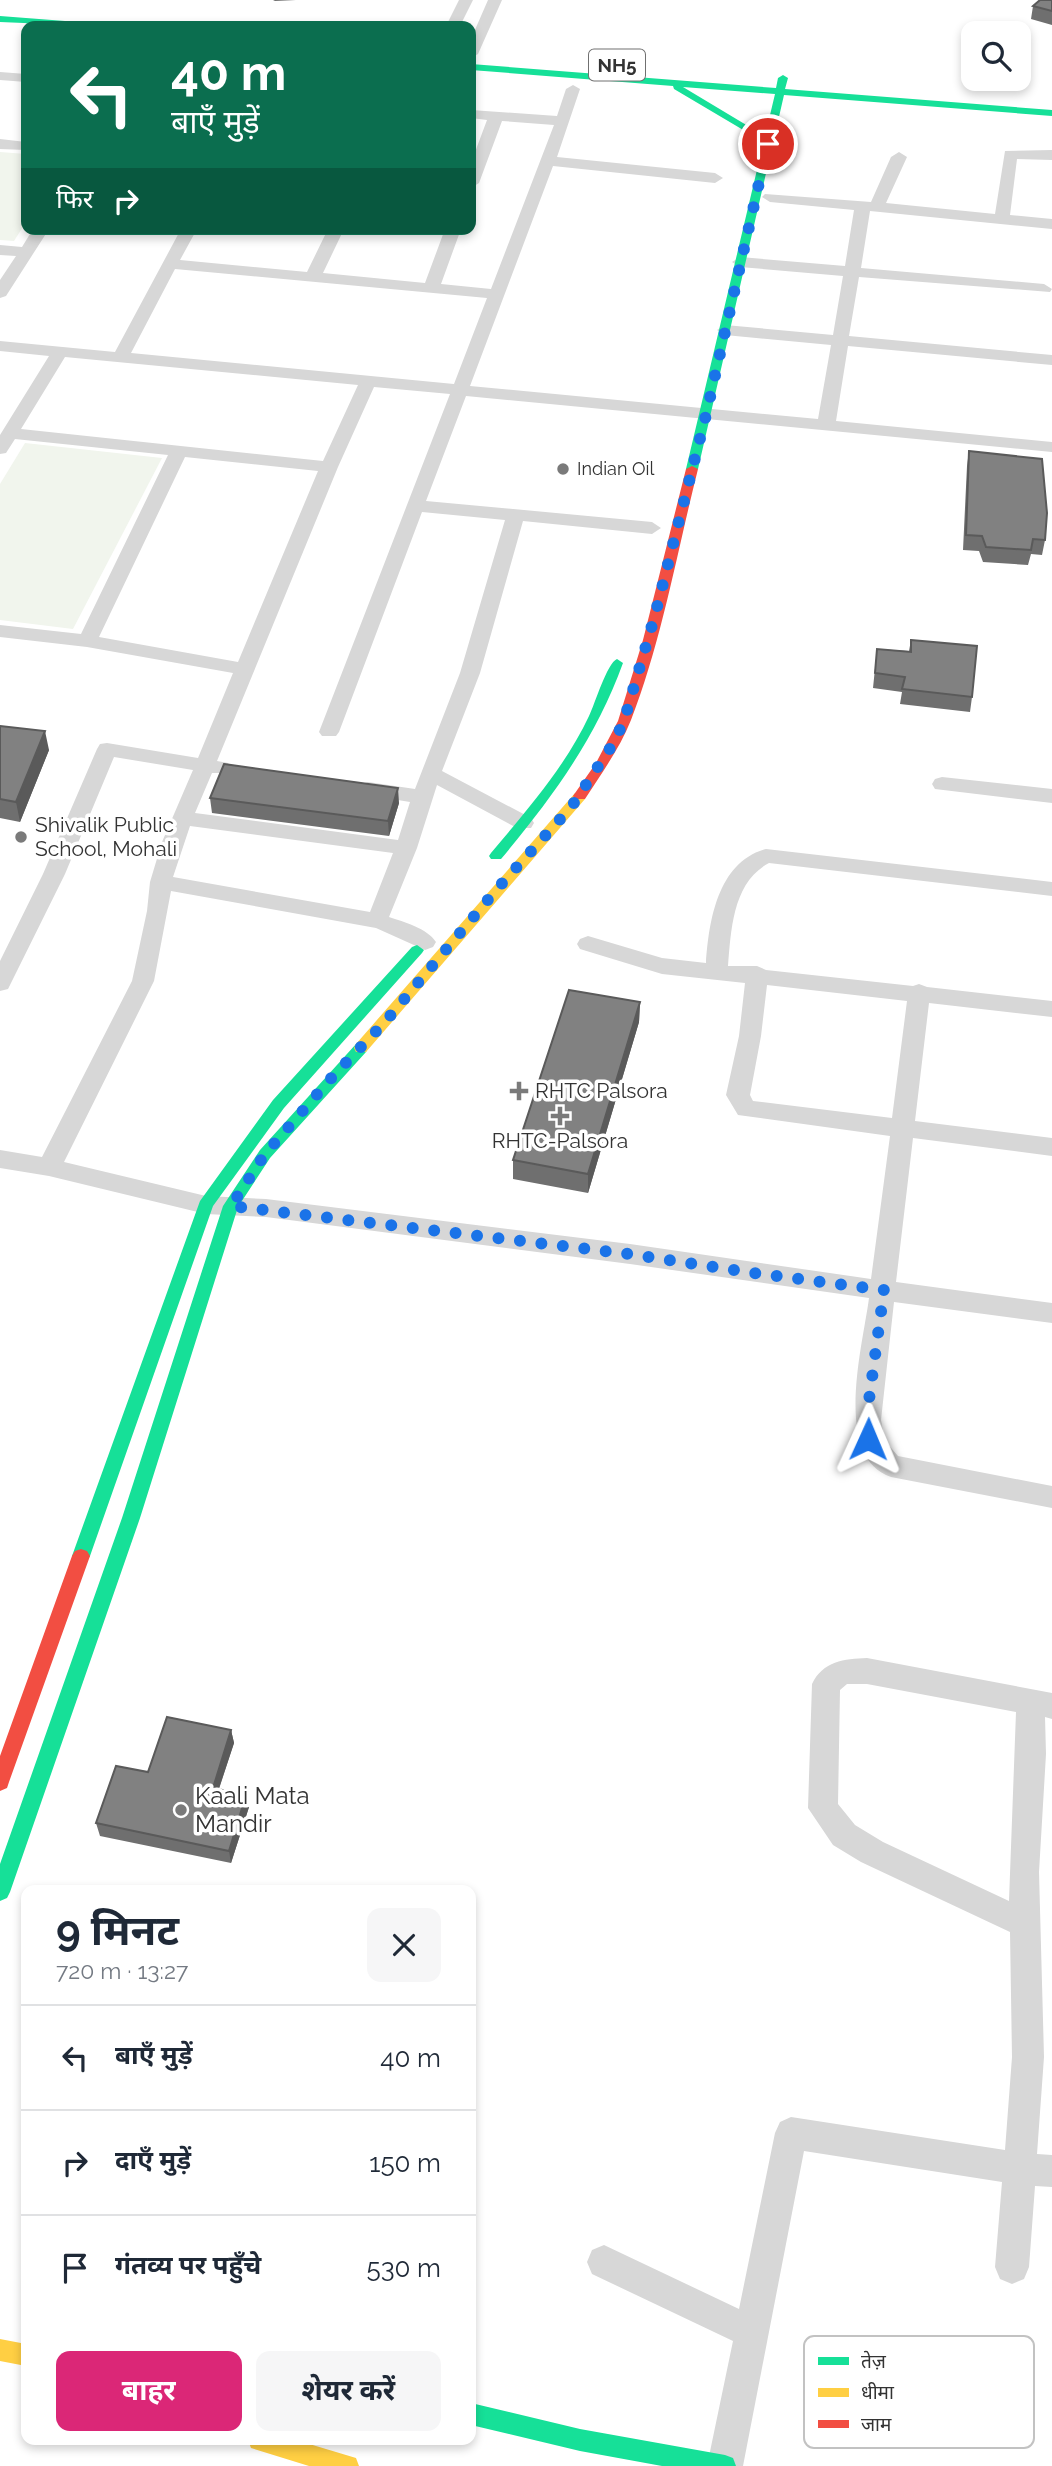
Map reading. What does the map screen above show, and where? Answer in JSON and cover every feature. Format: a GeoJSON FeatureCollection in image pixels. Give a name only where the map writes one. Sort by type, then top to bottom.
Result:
{"type":"FeatureCollection","features":[{"type":"Feature","properties":{"kind":"main road"},"geometry":{"type":"LineString","coordinates":[[0,19],[26,21]]}},
{"type":"Feature","properties":{"kind":"main road"},"geometry":{"type":"LineString","coordinates":[[0,30],[21,32]]}},
{"type":"Feature","properties":{"kind":"main road","name":"NH5"},"geometry":{"type":"LineString","coordinates":[[476,54],[1052,113]]}},
{"type":"Feature","properties":{"kind":"main road","name":"NH5"},"geometry":{"type":"LineString","coordinates":[[476,67],[670,82],[762,83]]}},
{"type":"Feature","properties":{"kind":"main road"},"geometry":{"type":"LineString","coordinates":[[670,82],[749,137],[762,83]]}},
{"type":"Feature","properties":{"kind":"main road","name":"NH5"},"geometry":{"type":"LineString","coordinates":[[781,85],[1052,99]]}},
{"type":"Feature","properties":{"kind":"main road"},"geometry":{"type":"LineString","coordinates":[[0,1892],[131,1518],[231,1206],[265,1154],[572,806],[602,763],[624,721],[649,640],[706,415],[781,85]]}},
{"type":"Feature","properties":{"kind":"main road"},"geometry":{"type":"LineString","coordinates":[[651,535],[657,509]]}},
{"type":"Feature","properties":{"kind":"main road"},"geometry":{"type":"LineString","coordinates":[[483,872],[579,754],[606,701],[622,646]]}},
{"type":"Feature","properties":{"kind":"main road"},"geometry":{"type":"LineString","coordinates":[[0,1782],[206,1205],[231,1161],[280,1101],[429,937],[447,950]]}},
{"type":"Feature","properties":{"kind":"main road"},"geometry":{"type":"LineString","coordinates":[[0,2350],[21,2354]]}},
{"type":"Feature","properties":{"kind":"main road"},"geometry":{"type":"LineString","coordinates":[[476,2415],[580,2440],[725,2466]]}},
{"type":"Feature","properties":{"kind":"main road"},"geometry":{"type":"LineString","coordinates":[[276,2445],[348,2466]]}},
{"type":"Feature","properties":{"kind":"street"},"geometry":{"type":"LineString","coordinates":[[456,21],[466,0]]}},
{"type":"Feature","properties":{"kind":"street"},"geometry":{"type":"LineString","coordinates":[[476,43],[495,0]]}},
{"type":"Feature","properties":{"kind":"street"},"geometry":{"type":"LineString","coordinates":[[0,76],[21,78]]}},
{"type":"Feature","properties":{"kind":"street"},"geometry":{"type":"LineString","coordinates":[[330,732],[573,89]]}},
{"type":"Feature","properties":{"kind":"street"},"geometry":{"type":"LineString","coordinates":[[476,114],[563,121]]}},
{"type":"Feature","properties":{"kind":"street"},"geometry":{"type":"LineString","coordinates":[[476,170],[496,116]]}},
{"type":"Feature","properties":{"kind":"street"},"geometry":{"type":"LineString","coordinates":[[0,144],[21,146]]}},
{"type":"Feature","properties":{"kind":"street"},"geometry":{"type":"LineString","coordinates":[[1002,219],[1010,154],[1052,155]]}},
{"type":"Feature","properties":{"kind":"street"},"geometry":{"type":"LineString","coordinates":[[827,426],[853,272],[870,205],[899,157]]}},
{"type":"Feature","properties":{"kind":"street"},"geometry":{"type":"LineString","coordinates":[[548,161],[715,178]]}},
{"type":"Feature","properties":{"kind":"street"},"geometry":{"type":"LineString","coordinates":[[770,197],[1052,224]]}},
{"type":"Feature","properties":{"kind":"street"},"geometry":{"type":"LineString","coordinates":[[0,293],[37,235]]}},
{"type":"Feature","properties":{"kind":"street"},"geometry":{"type":"LineString","coordinates":[[120,358],[186,235]]}},
{"type":"Feature","properties":{"kind":"street"},"geometry":{"type":"LineString","coordinates":[[313,277],[332,235]]}},
{"type":"Feature","properties":{"kind":"street"},"geometry":{"type":"LineString","coordinates":[[431,288],[451,235]]}},
{"type":"Feature","properties":{"kind":"street"},"geometry":{"type":"LineString","coordinates":[[0,250],[26,252]]}},
{"type":"Feature","properties":{"kind":"street"},"geometry":{"type":"LineString","coordinates":[[740,262],[1044,289]]}},
{"type":"Feature","properties":{"kind":"street"},"geometry":{"type":"LineString","coordinates":[[170,264],[497,294]]}},
{"type":"Feature","properties":{"kind":"street"},"geometry":{"type":"LineString","coordinates":[[725,330],[1052,360]]}},
{"type":"Feature","properties":{"kind":"street"},"geometry":{"type":"LineString","coordinates":[[0,346],[1052,447]]}},
{"type":"Feature","properties":{"kind":"street"},"geometry":{"type":"LineString","coordinates":[[60,352],[5,441],[179,452],[329,467]]}},
{"type":"Feature","properties":{"kind":"street"},"geometry":{"type":"LineString","coordinates":[[48,1167],[143,981],[158,911],[161,883],[182,818],[329,467],[368,382]]}},
{"type":"Feature","properties":{"kind":"street"},"geometry":{"type":"LineString","coordinates":[[87,641],[179,452]]}},
{"type":"Feature","properties":{"kind":"street"},"geometry":{"type":"LineString","coordinates":[[417,506],[516,515],[651,535]]}},
{"type":"Feature","properties":{"kind":"street"},"geometry":{"type":"LineString","coordinates":[[377,921],[470,673],[516,515]]}},
{"type":"Feature","properties":{"kind":"street"},"geometry":{"type":"LineString","coordinates":[[0,631],[87,641],[244,669]]}},
{"type":"Feature","properties":{"kind":"street"},"geometry":{"type":"LineString","coordinates":[[0,983],[54,874],[107,749],[246,771]]}},
{"type":"Feature","properties":{"kind":"street"},"geometry":{"type":"LineString","coordinates":[[431,774],[524,823]]}},
{"type":"Feature","properties":{"kind":"street"},"geometry":{"type":"LineString","coordinates":[[942,784],[1052,796]]}},
{"type":"Feature","properties":{"kind":"street"},"geometry":{"type":"LineString","coordinates":[[354,787],[422,797]]}},
{"type":"Feature","properties":{"kind":"street"},"geometry":{"type":"LineString","coordinates":[[182,818],[406,848]]}},
{"type":"Feature","properties":{"kind":"street"},"geometry":{"type":"LineString","coordinates":[[716,971],[718,947],[735,883],[753,860],[766,856],[1052,889]]}},
{"type":"Feature","properties":{"kind":"street"},"geometry":{"type":"LineString","coordinates":[[161,883],[377,921],[429,937]]}},
{"type":"Feature","properties":{"kind":"street"},"geometry":{"type":"LineString","coordinates":[[589,944],[662,966],[757,974],[1052,1009]]}},
{"type":"Feature","properties":{"kind":"street"},"geometry":{"type":"LineString","coordinates":[[757,974],[750,1036],[738,1095],[740,1103],[746,1109],[1052,1147]]}},
{"type":"Feature","properties":{"kind":"street"},"geometry":{"type":"LineString","coordinates":[[919,992],[867,1424],[868,1439],[880,1457],[891,1466],[1052,1497]]}},
{"type":"Feature","properties":{"kind":"street"},"geometry":{"type":"LineString","coordinates":[[0,1159],[48,1167],[206,1205],[629,1254],[1052,1313]]}},
{"type":"Feature","properties":{"kind":"street"},"geometry":{"type":"LineString","coordinates":[[1012,2267],[1036,2170],[1028,2057],[1024,1872],[1031,1755],[1041,1704],[867,1671],[841,1672],[826,1684],[823,1808],[844,1835],[872,1852],[1024,1923]]}},
{"type":"Feature","properties":{"kind":"street"},"geometry":{"type":"LineString","coordinates":[[725,2466],[791,2133],[1036,2170]]}},
{"type":"Feature","properties":{"kind":"street"},"geometry":{"type":"LineString","coordinates":[[604,2262],[751,2332]]}},
{"type":"Feature","properties":{"kind":"shaded area"},"geometry":{"type":"Polygon","coordinates":[[[0,152],[21,154],[21,230],[14,241],[0,240],[0,152]]]}},
{"type":"Feature","properties":{"kind":"shaded area"},"geometry":{"type":"Polygon","coordinates":[[[25,443],[162,458],[73,629],[0,620],[0,484],[25,443]]]}},
{"type":"Feature","properties":{"kind":"building"},"geometry":{"type":"Polygon","coordinates":[[[1040,0],[1052,0],[1052,11],[1033,6],[1040,0]]]}},
{"type":"Feature","properties":{"kind":"building"},"geometry":{"type":"Polygon","coordinates":[[[969,451],[1042,459],[1047,513],[1045,540],[1033,539],[1031,550],[986,547],[982,536],[966,535],[969,451]]]}},
{"type":"Feature","properties":{"kind":"building"},"geometry":{"type":"Polygon","coordinates":[[[911,640],[977,646],[972,697],[902,689],[905,677],[875,673],[877,649],[911,652],[911,640]]]}},
{"type":"Feature","properties":{"kind":"building"},"geometry":{"type":"Polygon","coordinates":[[[0,726],[45,731],[16,802],[0,799],[0,726]]]}},
{"type":"Feature","properties":{"kind":"building"},"geometry":{"type":"Polygon","coordinates":[[[224,764],[398,788],[388,821],[210,798],[224,764]]]}},
{"type":"Feature","properties":{"kind":"building"},"geometry":{"type":"Polygon","coordinates":[[[569,990],[640,1002],[588,1174],[513,1160],[569,990]]]}},
{"type":"Feature","properties":{"kind":"building"},"geometry":{"type":"Polygon","coordinates":[[[167,1717],[231,1730],[213,1788],[246,1795],[229,1851],[96,1823],[116,1766],[148,1772],[167,1717]]]}},
{"type":"Feature","properties":{"kind":"traffic: fast"},"geometry":{"type":"LineString","coordinates":[[0,19],[26,21]]}},
{"type":"Feature","properties":{"kind":"traffic: fast"},"geometry":{"type":"LineString","coordinates":[[476,67],[1052,113]]}},
{"type":"Feature","properties":{"kind":"traffic: fast"},"geometry":{"type":"LineString","coordinates":[[692,469],[783,78]]}},
{"type":"Feature","properties":{"kind":"traffic: fast"},"geometry":{"type":"LineString","coordinates":[[677,87],[750,131]]}},
{"type":"Feature","properties":{"kind":"traffic: fast"},"geometry":{"type":"LineString","coordinates":[[496,856],[567,766],[595,718],[617,663]]}},
{"type":"Feature","properties":{"kind":"traffic: fast"},"geometry":{"type":"LineString","coordinates":[[81,1556],[206,1205],[278,1104],[332,1041],[417,950]]}},
{"type":"Feature","properties":{"kind":"traffic: fast"},"geometry":{"type":"LineString","coordinates":[[0,1892],[131,1518],[231,1206],[265,1154],[361,1048]]}},
{"type":"Feature","properties":{"kind":"traffic: fast"},"geometry":{"type":"LineString","coordinates":[[476,2415],[580,2440],[725,2466]]}},
{"type":"Feature","properties":{"kind":"traffic: slow"},"geometry":{"type":"LineString","coordinates":[[361,1048],[580,796]]}},
{"type":"Feature","properties":{"kind":"traffic: slow"},"geometry":{"type":"LineString","coordinates":[[0,2350],[21,2354]]}},
{"type":"Feature","properties":{"kind":"traffic: slow"},"geometry":{"type":"LineString","coordinates":[[276,2445],[348,2466]]}},
{"type":"Feature","properties":{"kind":"traffic: jam"},"geometry":{"type":"LineString","coordinates":[[580,796],[602,763],[624,721],[649,640],[692,469]]}},
{"type":"Feature","properties":{"kind":"traffic: jam"},"geometry":{"type":"LineString","coordinates":[[0,1782],[81,1556]]}},
{"type":"Feature","properties":{"kind":"place","name":"Indian Oil"},"geometry":{"type":"Point","coordinates":[563,469]}},
{"type":"Feature","properties":{"kind":"place","name":"Shivalik Public School, Mohali"},"geometry":{"type":"Point","coordinates":[21,837]}},
{"type":"Feature","properties":{"kind":"place","name":"RHTC Palsora"},"geometry":{"type":"Point","coordinates":[519,1091]}},
{"type":"Feature","properties":{"kind":"place","name":"RHTC-Palsora"},"geometry":{"type":"Point","coordinates":[560,1116]}},
{"type":"Feature","properties":{"kind":"place","name":"Kaali Mata Mandir"},"geometry":{"type":"Point","coordinates":[181,1810]}},
{"type":"Feature","properties":{"kind":"route"},"geometry":{"type":"LineString","coordinates":[[768,144],[706,415],[649,640],[624,721],[613,744],[572,806],[497,889],[385,1022],[265,1154],[231,1206],[266,1208],[553,1244],[884,1290],[869,1400],[868,1439]]}}]}
